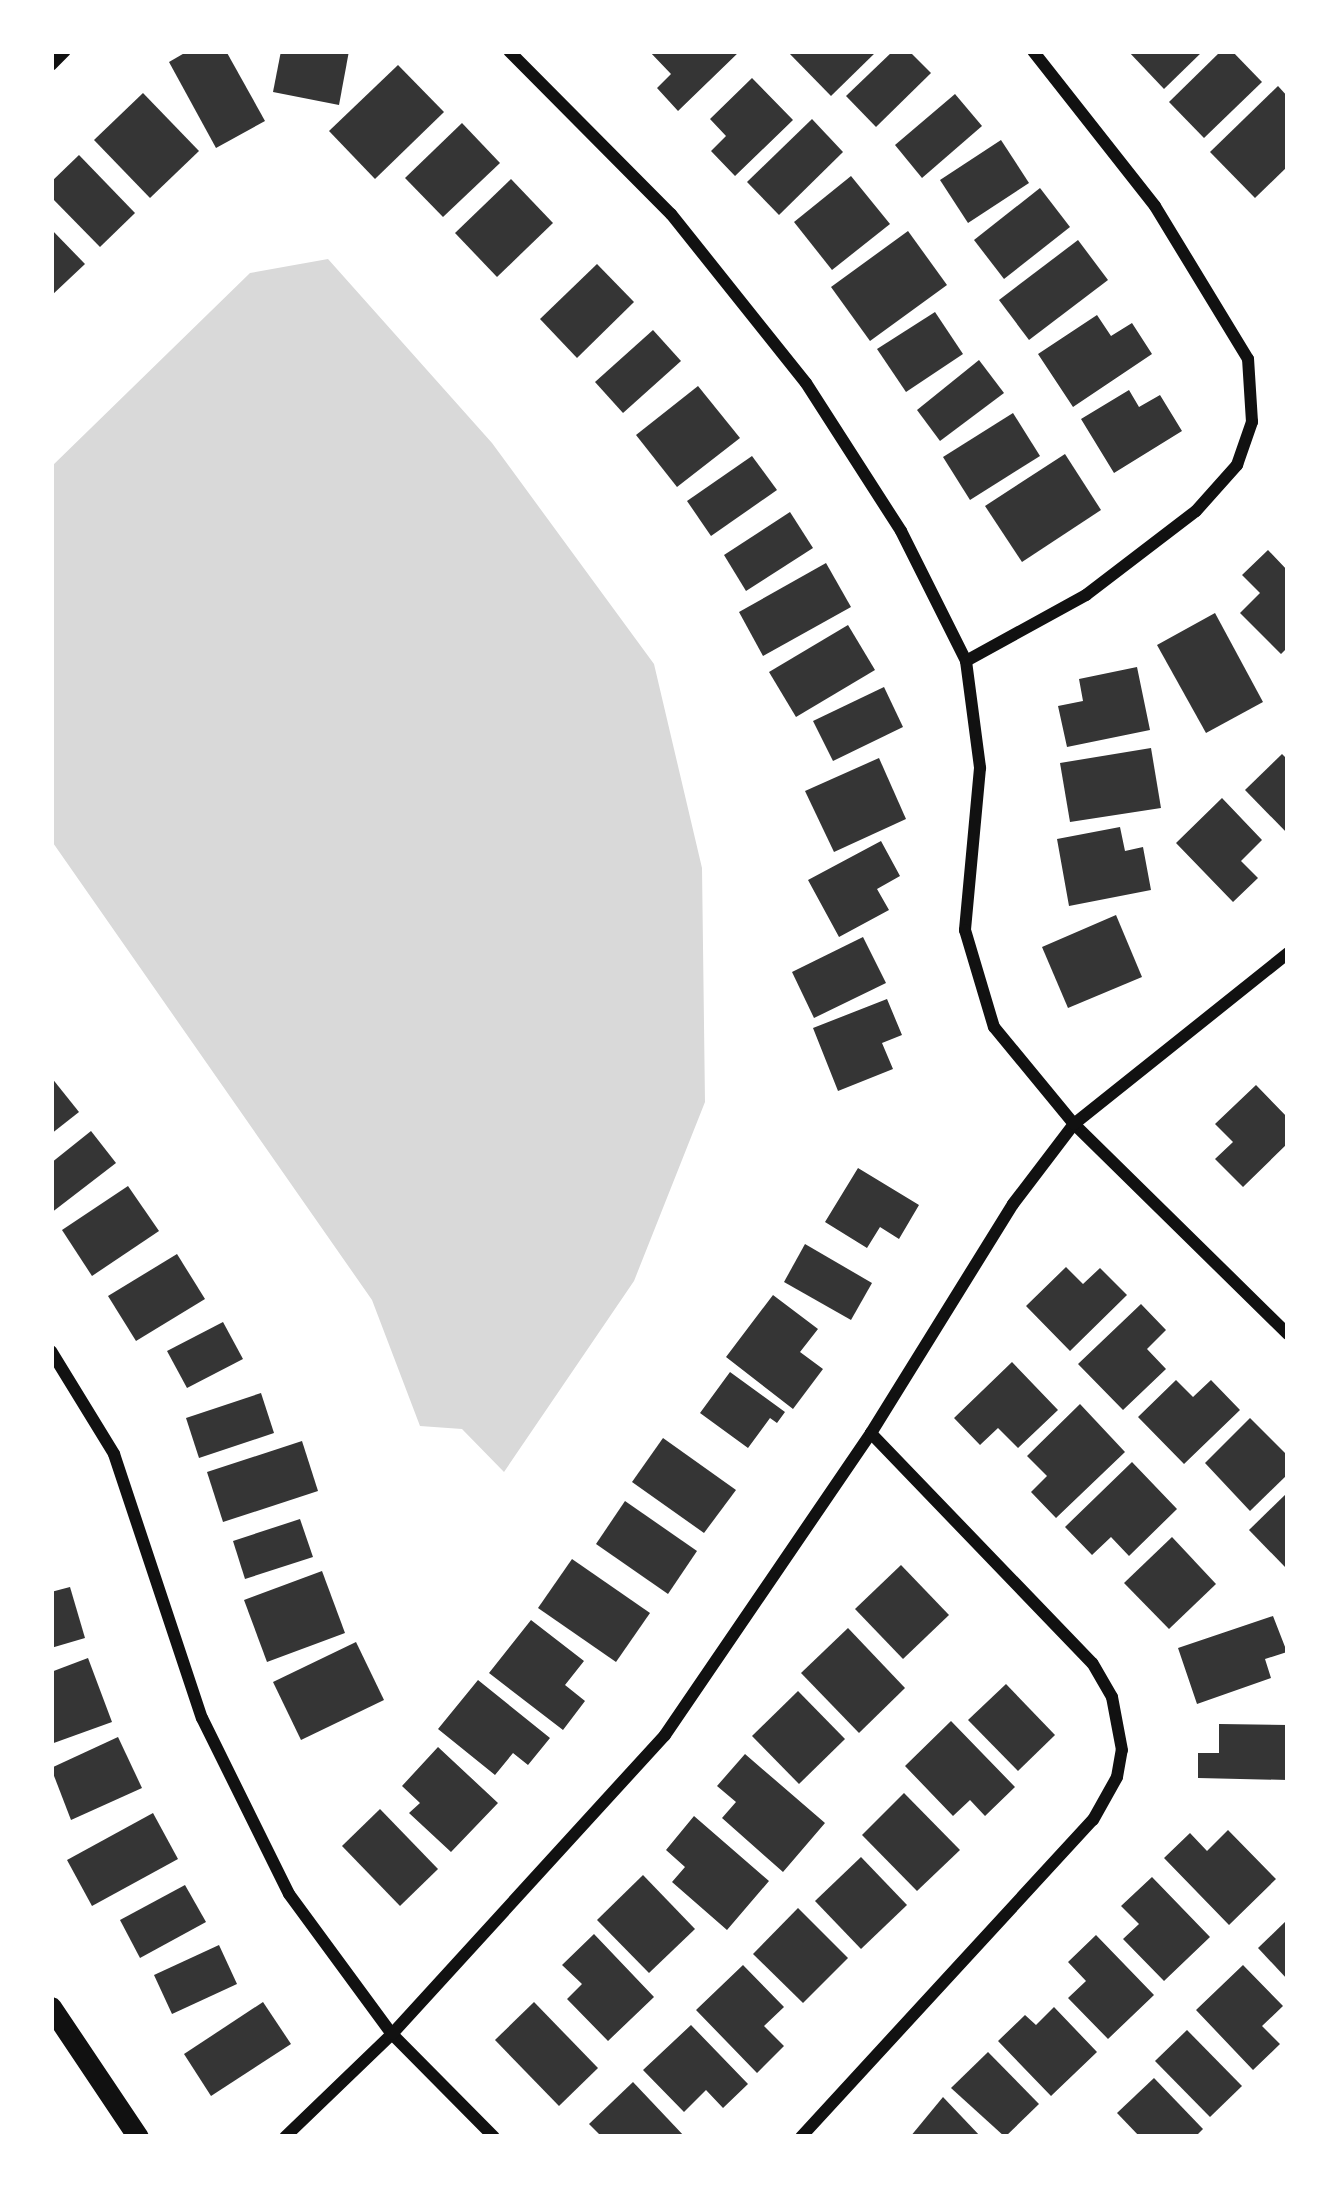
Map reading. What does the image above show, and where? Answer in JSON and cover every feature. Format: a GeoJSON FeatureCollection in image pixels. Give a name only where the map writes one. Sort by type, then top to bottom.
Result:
{"type":"FeatureCollection","features":[{"type":"Feature","properties":{"kind":"street"},"geometry":{"type":"LineString","coordinates":[[51,65],[65,51]]}},
{"type":"Feature","properties":{"kind":"street"},"geometry":{"type":"LineString","coordinates":[[509,51],[671,214],[806,383],[901,531],[966,661],[980,768],[965,930],[994,1027],[1074,1124],[1288,1334]]}},
{"type":"Feature","properties":{"kind":"street"},"geometry":{"type":"LineString","coordinates":[[966,661],[1086,595],[1196,511],[1238,465],[1252,422],[1247,359],[1155,206],[1033,51]]}},
{"type":"Feature","properties":{"kind":"street"},"geometry":{"type":"LineString","coordinates":[[285,2137],[392,2034],[665,1735],[872,1432],[1013,1204],[1074,1124],[1288,953]]}},
{"type":"Feature","properties":{"kind":"street"},"geometry":{"type":"LineString","coordinates":[[51,1351],[114,1454],[185,1673],[250,1823],[320,1942],[392,2034],[494,2137]]}},
{"type":"Feature","properties":{"kind":"street"},"geometry":{"type":"LineString","coordinates":[[801,2137],[1093,1820],[1118,1778],[1122,1750],[1112,1697],[1092,1663],[872,1432]]}},
{"type":"Feature","properties":{"kind":"street"},"geometry":{"type":"LineString","coordinates":[[51,2008],[138,2137]]}},
{"type":"Feature","properties":{"kind":"shaded area"},"geometry":{"type":"Polygon","coordinates":[[[328,259],[492,443],[654,664],[702,868],[705,1102],[634,1281],[504,1472],[462,1429],[420,1426],[372,1300],[51,840],[51,467],[250,273],[328,259]]]}},
{"type":"Feature","properties":{"kind":"building"},"geometry":{"type":"Polygon","coordinates":[[[188,51],[226,51],[265,121],[216,148],[169,62],[188,51]]]}},
{"type":"Feature","properties":{"kind":"building"},"geometry":{"type":"Polygon","coordinates":[[[281,51],[349,51],[339,105],[273,92],[281,51]]]}},
{"type":"Feature","properties":{"kind":"building"},"geometry":{"type":"Polygon","coordinates":[[[649,51],[740,51],[678,111],[657,88],[671,74],[649,51]]]}},
{"type":"Feature","properties":{"kind":"building"},"geometry":{"type":"Polygon","coordinates":[[[787,51],[877,51],[831,96],[787,51]]]}},
{"type":"Feature","properties":{"kind":"building"},"geometry":{"type":"Polygon","coordinates":[[[893,51],[909,51],[931,73],[876,127],[846,96],[893,51]]]}},
{"type":"Feature","properties":{"kind":"building"},"geometry":{"type":"Polygon","coordinates":[[[1128,51],[1203,51],[1164,89],[1128,51]]]}},
{"type":"Feature","properties":{"kind":"building"},"geometry":{"type":"Polygon","coordinates":[[[1221,51],[1232,51],[1262,82],[1204,138],[1169,102],[1221,51]]]}},
{"type":"Feature","properties":{"kind":"building"},"geometry":{"type":"Polygon","coordinates":[[[398,65],[444,112],[375,179],[329,131],[398,65]]]}},
{"type":"Feature","properties":{"kind":"building"},"geometry":{"type":"Polygon","coordinates":[[[752,78],[793,120],[735,176],[711,151],[726,136],[710,119],[752,78]]]}},
{"type":"Feature","properties":{"kind":"building"},"geometry":{"type":"Polygon","coordinates":[[[1278,86],[1288,97],[1288,166],[1255,198],[1210,152],[1278,86]]]}},
{"type":"Feature","properties":{"kind":"building"},"geometry":{"type":"Polygon","coordinates":[[[143,93],[199,151],[150,198],[94,140],[143,93]]]}},
{"type":"Feature","properties":{"kind":"building"},"geometry":{"type":"Polygon","coordinates":[[[955,94],[982,126],[922,178],[895,145],[955,94]]]}},
{"type":"Feature","properties":{"kind":"building"},"geometry":{"type":"Polygon","coordinates":[[[812,119],[843,152],[779,215],[747,182],[812,119]]]}},
{"type":"Feature","properties":{"kind":"building"},"geometry":{"type":"Polygon","coordinates":[[[462,123],[500,163],[443,217],[405,178],[462,123]]]}},
{"type":"Feature","properties":{"kind":"building"},"geometry":{"type":"Polygon","coordinates":[[[1001,140],[1029,183],[968,223],[940,180],[1001,140]]]}},
{"type":"Feature","properties":{"kind":"building"},"geometry":{"type":"Polygon","coordinates":[[[79,155],[135,213],[100,247],[51,197],[51,182],[79,155]]]}},
{"type":"Feature","properties":{"kind":"building"},"geometry":{"type":"Polygon","coordinates":[[[851,176],[890,224],[832,270],[794,222],[851,176]]]}},
{"type":"Feature","properties":{"kind":"building"},"geometry":{"type":"Polygon","coordinates":[[[511,179],[553,223],[497,277],[455,233],[511,179]]]}},
{"type":"Feature","properties":{"kind":"building"},"geometry":{"type":"Polygon","coordinates":[[[1040,188],[1070,227],[1004,279],[974,240],[1040,188]]]}},
{"type":"Feature","properties":{"kind":"building"},"geometry":{"type":"Polygon","coordinates":[[[51,229],[85,264],[51,296],[51,229]]]}},
{"type":"Feature","properties":{"kind":"building"},"geometry":{"type":"Polygon","coordinates":[[[908,231],[947,285],[870,341],[831,287],[908,231]]]}},
{"type":"Feature","properties":{"kind":"building"},"geometry":{"type":"Polygon","coordinates":[[[1078,240],[1108,280],[1029,340],[999,300],[1078,240]]]}},
{"type":"Feature","properties":{"kind":"building"},"geometry":{"type":"Polygon","coordinates":[[[597,264],[634,302],[577,358],[540,319],[597,264]]]}},
{"type":"Feature","properties":{"kind":"building"},"geometry":{"type":"Polygon","coordinates":[[[935,312],[963,354],[906,392],[877,349],[935,312]]]}},
{"type":"Feature","properties":{"kind":"building"},"geometry":{"type":"Polygon","coordinates":[[[1097,315],[1111,336],[1132,323],[1152,354],[1073,407],[1038,354],[1097,315]]]}},
{"type":"Feature","properties":{"kind":"building"},"geometry":{"type":"Polygon","coordinates":[[[653,330],[681,361],[623,413],[595,382],[653,330]]]}},
{"type":"Feature","properties":{"kind":"building"},"geometry":{"type":"Polygon","coordinates":[[[979,360],[1004,393],[940,441],[917,410],[979,360]]]}},
{"type":"Feature","properties":{"kind":"building"},"geometry":{"type":"Polygon","coordinates":[[[698,386],[740,438],[677,487],[636,435],[698,386]]]}},
{"type":"Feature","properties":{"kind":"building"},"geometry":{"type":"Polygon","coordinates":[[[1129,390],[1139,407],[1160,395],[1182,431],[1114,473],[1081,419],[1129,390]]]}},
{"type":"Feature","properties":{"kind":"building"},"geometry":{"type":"Polygon","coordinates":[[[1013,413],[1040,456],[970,500],[943,457],[1013,413]]]}},
{"type":"Feature","properties":{"kind":"building"},"geometry":{"type":"Polygon","coordinates":[[[1065,454],[1101,510],[1022,562],[985,506],[1065,454]]]}},
{"type":"Feature","properties":{"kind":"building"},"geometry":{"type":"Polygon","coordinates":[[[752,456],[777,490],[711,536],[687,501],[752,456]]]}},
{"type":"Feature","properties":{"kind":"building"},"geometry":{"type":"Polygon","coordinates":[[[790,512],[813,548],[746,591],[724,555],[790,512]]]}},
{"type":"Feature","properties":{"kind":"building"},"geometry":{"type":"Polygon","coordinates":[[[1268,550],[1288,571],[1288,647],[1281,654],[1240,613],[1260,593],[1242,575],[1268,550]]]}},
{"type":"Feature","properties":{"kind":"building"},"geometry":{"type":"Polygon","coordinates":[[[826,563],[851,607],[763,656],[739,612],[826,563]]]}},
{"type":"Feature","properties":{"kind":"building"},"geometry":{"type":"Polygon","coordinates":[[[1215,613],[1263,702],[1206,733],[1157,645],[1215,613]]]}},
{"type":"Feature","properties":{"kind":"building"},"geometry":{"type":"Polygon","coordinates":[[[848,625],[875,670],[796,717],[769,672],[848,625]]]}},
{"type":"Feature","properties":{"kind":"building"},"geometry":{"type":"Polygon","coordinates":[[[1137,667],[1150,730],[1067,747],[1058,706],[1083,701],[1079,679],[1137,667]]]}},
{"type":"Feature","properties":{"kind":"building"},"geometry":{"type":"Polygon","coordinates":[[[884,687],[903,727],[833,761],[813,721],[884,687]]]}},
{"type":"Feature","properties":{"kind":"building"},"geometry":{"type":"Polygon","coordinates":[[[1151,748],[1161,808],[1070,822],[1060,763],[1151,748]]]}},
{"type":"Feature","properties":{"kind":"building"},"geometry":{"type":"Polygon","coordinates":[[[1282,754],[1288,760],[1288,834],[1245,790],[1282,754]]]}},
{"type":"Feature","properties":{"kind":"building"},"geometry":{"type":"Polygon","coordinates":[[[879,758],[906,819],[834,852],[805,791],[879,758]]]}},
{"type":"Feature","properties":{"kind":"building"},"geometry":{"type":"Polygon","coordinates":[[[1222,798],[1262,840],[1241,861],[1258,878],[1233,902],[1176,843],[1222,798]]]}},
{"type":"Feature","properties":{"kind":"building"},"geometry":{"type":"Polygon","coordinates":[[[1120,827],[1125,851],[1143,847],[1151,890],[1069,906],[1057,839],[1120,827]]]}},
{"type":"Feature","properties":{"kind":"building"},"geometry":{"type":"Polygon","coordinates":[[[881,841],[900,876],[877,889],[889,910],[839,937],[808,880],[881,841]]]}},
{"type":"Feature","properties":{"kind":"building"},"geometry":{"type":"Polygon","coordinates":[[[1116,915],[1142,977],[1068,1008],[1042,947],[1116,915]]]}},
{"type":"Feature","properties":{"kind":"building"},"geometry":{"type":"Polygon","coordinates":[[[863,937],[886,983],[814,1018],[792,972],[863,937]]]}},
{"type":"Feature","properties":{"kind":"building"},"geometry":{"type":"Polygon","coordinates":[[[887,999],[902,1035],[882,1043],[893,1069],[838,1091],[813,1028],[887,999]]]}},
{"type":"Feature","properties":{"kind":"building"},"geometry":{"type":"Polygon","coordinates":[[[51,1077],[79,1112],[51,1134],[51,1077]]]}},
{"type":"Feature","properties":{"kind":"building"},"geometry":{"type":"Polygon","coordinates":[[[1256,1085],[1288,1118],[1288,1143],[1243,1187],[1215,1159],[1233,1142],[1215,1124],[1256,1085]]]}},
{"type":"Feature","properties":{"kind":"building"},"geometry":{"type":"Polygon","coordinates":[[[91,1131],[116,1163],[51,1213],[51,1163],[91,1131]]]}},
{"type":"Feature","properties":{"kind":"building"},"geometry":{"type":"Polygon","coordinates":[[[858,1168],[919,1205],[899,1239],[880,1227],[867,1248],[825,1222],[858,1168]]]}},
{"type":"Feature","properties":{"kind":"building"},"geometry":{"type":"Polygon","coordinates":[[[128,1186],[159,1231],[92,1276],[62,1230],[128,1186]]]}},
{"type":"Feature","properties":{"kind":"building"},"geometry":{"type":"Polygon","coordinates":[[[805,1244],[872,1283],[851,1320],[784,1282],[805,1244]]]}},
{"type":"Feature","properties":{"kind":"building"},"geometry":{"type":"Polygon","coordinates":[[[177,1254],[205,1299],[136,1341],[108,1296],[177,1254]]]}},
{"type":"Feature","properties":{"kind":"building"},"geometry":{"type":"Polygon","coordinates":[[[1066,1267],[1083,1284],[1100,1268],[1127,1295],[1070,1351],[1026,1306],[1066,1267]]]}},
{"type":"Feature","properties":{"kind":"building"},"geometry":{"type":"Polygon","coordinates":[[[773,1295],[818,1329],[800,1352],[823,1369],[793,1409],[726,1357],[773,1295]]]}},
{"type":"Feature","properties":{"kind":"building"},"geometry":{"type":"Polygon","coordinates":[[[1141,1304],[1166,1330],[1147,1349],[1166,1369],[1123,1410],[1078,1364],[1141,1304]]]}},
{"type":"Feature","properties":{"kind":"building"},"geometry":{"type":"Polygon","coordinates":[[[223,1322],[243,1359],[187,1388],[167,1351],[223,1322]]]}},
{"type":"Feature","properties":{"kind":"building"},"geometry":{"type":"Polygon","coordinates":[[[1012,1362],[1058,1410],[1018,1448],[998,1428],[980,1445],[954,1418],[1012,1362]]]}},
{"type":"Feature","properties":{"kind":"building"},"geometry":{"type":"Polygon","coordinates":[[[730,1372],[785,1412],[777,1423],[770,1418],[748,1448],[700,1413],[730,1372]]]}},
{"type":"Feature","properties":{"kind":"building"},"geometry":{"type":"Polygon","coordinates":[[[1176,1380],[1193,1397],[1211,1380],[1240,1410],[1184,1464],[1138,1417],[1176,1380]]]}},
{"type":"Feature","properties":{"kind":"building"},"geometry":{"type":"Polygon","coordinates":[[[261,1393],[274,1433],[199,1458],[186,1418],[261,1393]]]}},
{"type":"Feature","properties":{"kind":"building"},"geometry":{"type":"Polygon","coordinates":[[[1080,1404],[1125,1452],[1056,1518],[1031,1492],[1047,1476],[1027,1456],[1080,1404]]]}},
{"type":"Feature","properties":{"kind":"building"},"geometry":{"type":"Polygon","coordinates":[[[1250,1418],[1288,1456],[1288,1474],[1250,1511],[1205,1463],[1250,1418]]]}},
{"type":"Feature","properties":{"kind":"building"},"geometry":{"type":"Polygon","coordinates":[[[663,1438],[736,1490],[704,1533],[632,1482],[663,1438]]]}},
{"type":"Feature","properties":{"kind":"building"},"geometry":{"type":"Polygon","coordinates":[[[302,1441],[318,1491],[223,1522],[207,1472],[302,1441]]]}},
{"type":"Feature","properties":{"kind":"building"},"geometry":{"type":"Polygon","coordinates":[[[1132,1462],[1177,1509],[1129,1556],[1111,1537],[1092,1555],[1065,1527],[1132,1462]]]}},
{"type":"Feature","properties":{"kind":"building"},"geometry":{"type":"Polygon","coordinates":[[[1288,1492],[1288,1564],[1285,1567],[1249,1530],[1288,1492]]]}},
{"type":"Feature","properties":{"kind":"building"},"geometry":{"type":"Polygon","coordinates":[[[625,1501],[697,1551],[668,1594],[596,1544],[625,1501]]]}},
{"type":"Feature","properties":{"kind":"building"},"geometry":{"type":"Polygon","coordinates":[[[300,1519],[313,1557],[245,1579],[233,1541],[300,1519]]]}},
{"type":"Feature","properties":{"kind":"building"},"geometry":{"type":"Polygon","coordinates":[[[1172,1537],[1216,1584],[1169,1629],[1124,1583],[1172,1537]]]}},
{"type":"Feature","properties":{"kind":"building"},"geometry":{"type":"Polygon","coordinates":[[[572,1559],[650,1613],[616,1662],[538,1608],[572,1559]]]}},
{"type":"Feature","properties":{"kind":"building"},"geometry":{"type":"Polygon","coordinates":[[[901,1565],[949,1615],[903,1659],[855,1609],[901,1565]]]}},
{"type":"Feature","properties":{"kind":"building"},"geometry":{"type":"Polygon","coordinates":[[[322,1571],[345,1633],[267,1662],[244,1600],[322,1571]]]}},
{"type":"Feature","properties":{"kind":"building"},"geometry":{"type":"Polygon","coordinates":[[[70,1587],[85,1638],[51,1648],[51,1592],[70,1587]]]}},
{"type":"Feature","properties":{"kind":"building"},"geometry":{"type":"Polygon","coordinates":[[[1273,1616],[1287,1652],[1265,1659],[1271,1678],[1197,1704],[1178,1648],[1273,1616]]]}},
{"type":"Feature","properties":{"kind":"building"},"geometry":{"type":"Polygon","coordinates":[[[531,1620],[584,1661],[565,1685],[585,1701],[563,1730],[489,1673],[531,1620]]]}},
{"type":"Feature","properties":{"kind":"building"},"geometry":{"type":"Polygon","coordinates":[[[848,1628],[905,1688],[859,1733],[801,1673],[848,1628]]]}},
{"type":"Feature","properties":{"kind":"building"},"geometry":{"type":"Polygon","coordinates":[[[356,1642],[384,1700],[301,1740],[273,1682],[356,1642]]]}},
{"type":"Feature","properties":{"kind":"building"},"geometry":{"type":"Polygon","coordinates":[[[88,1658],[112,1722],[51,1744],[51,1672],[88,1658]]]}},
{"type":"Feature","properties":{"kind":"building"},"geometry":{"type":"Polygon","coordinates":[[[478,1680],[550,1738],[528,1765],[513,1753],[495,1775],[438,1729],[478,1680]]]}},
{"type":"Feature","properties":{"kind":"building"},"geometry":{"type":"Polygon","coordinates":[[[1006,1684],[1055,1735],[1018,1771],[968,1720],[1006,1684]]]}},
{"type":"Feature","properties":{"kind":"building"},"geometry":{"type":"Polygon","coordinates":[[[798,1691],[845,1739],[799,1784],[752,1736],[798,1691]]]}},
{"type":"Feature","properties":{"kind":"building"},"geometry":{"type":"Polygon","coordinates":[[[951,1721],[1015,1787],[985,1816],[970,1800],[953,1816],[905,1766],[951,1721]]]}},
{"type":"Feature","properties":{"kind":"building"},"geometry":{"type":"Polygon","coordinates":[[[1219,1724],[1288,1725],[1288,1780],[1198,1778],[1198,1753],[1219,1753],[1219,1724]]]}},
{"type":"Feature","properties":{"kind":"building"},"geometry":{"type":"Polygon","coordinates":[[[118,1737],[142,1788],[71,1820],[51,1768],[118,1737]]]}},
{"type":"Feature","properties":{"kind":"building"},"geometry":{"type":"Polygon","coordinates":[[[438,1747],[498,1803],[451,1852],[409,1813],[420,1803],[402,1786],[438,1747]]]}},
{"type":"Feature","properties":{"kind":"building"},"geometry":{"type":"Polygon","coordinates":[[[745,1754],[825,1823],[783,1872],[722,1818],[736,1802],[717,1786],[745,1754]]]}},
{"type":"Feature","properties":{"kind":"building"},"geometry":{"type":"Polygon","coordinates":[[[904,1793],[960,1850],[917,1891],[862,1835],[904,1793]]]}},
{"type":"Feature","properties":{"kind":"building"},"geometry":{"type":"Polygon","coordinates":[[[380,1809],[438,1869],[400,1906],[342,1846],[380,1809]]]}},
{"type":"Feature","properties":{"kind":"building"},"geometry":{"type":"Polygon","coordinates":[[[153,1813],[178,1859],[92,1906],[67,1860],[153,1813]]]}},
{"type":"Feature","properties":{"kind":"building"},"geometry":{"type":"Polygon","coordinates":[[[694,1816],[769,1881],[727,1930],[672,1882],[685,1867],[666,1850],[694,1816]]]}},
{"type":"Feature","properties":{"kind":"building"},"geometry":{"type":"Polygon","coordinates":[[[1228,1830],[1276,1879],[1229,1925],[1164,1858],[1190,1833],[1207,1851],[1228,1830]]]}},
{"type":"Feature","properties":{"kind":"building"},"geometry":{"type":"Polygon","coordinates":[[[861,1857],[907,1905],[861,1949],[815,1901],[861,1857]]]}},
{"type":"Feature","properties":{"kind":"building"},"geometry":{"type":"Polygon","coordinates":[[[643,1875],[695,1929],[649,1973],[597,1920],[643,1875]]]}},
{"type":"Feature","properties":{"kind":"building"},"geometry":{"type":"Polygon","coordinates":[[[1152,1877],[1210,1937],[1164,1981],[1123,1939],[1139,1924],[1121,1906],[1152,1877]]]}},
{"type":"Feature","properties":{"kind":"building"},"geometry":{"type":"Polygon","coordinates":[[[185,1885],[206,1922],[140,1958],[120,1920],[185,1885]]]}},
{"type":"Feature","properties":{"kind":"building"},"geometry":{"type":"Polygon","coordinates":[[[798,1908],[848,1958],[803,2003],[753,1954],[798,1908]]]}},
{"type":"Feature","properties":{"kind":"building"},"geometry":{"type":"Polygon","coordinates":[[[1288,1919],[1288,1980],[1258,1948],[1288,1919]]]}},
{"type":"Feature","properties":{"kind":"building"},"geometry":{"type":"Polygon","coordinates":[[[594,1934],[654,1997],[608,2041],[567,1999],[582,1984],[562,1965],[594,1934]]]}},
{"type":"Feature","properties":{"kind":"building"},"geometry":{"type":"Polygon","coordinates":[[[1096,1935],[1154,1995],[1108,2039],[1068,1998],[1086,1981],[1068,1962],[1096,1935]]]}},
{"type":"Feature","properties":{"kind":"building"},"geometry":{"type":"Polygon","coordinates":[[[219,1945],[237,1984],[172,2014],[154,1975],[219,1945]]]}},
{"type":"Feature","properties":{"kind":"building"},"geometry":{"type":"Polygon","coordinates":[[[743,1965],[784,2007],[764,2026],[784,2046],[757,2073],[696,2010],[743,1965]]]}},
{"type":"Feature","properties":{"kind":"building"},"geometry":{"type":"Polygon","coordinates":[[[1243,1965],[1283,2006],[1262,2026],[1280,2044],[1253,2070],[1196,2010],[1243,1965]]]}},
{"type":"Feature","properties":{"kind":"building"},"geometry":{"type":"Polygon","coordinates":[[[263,2002],[291,2044],[211,2096],[184,2054],[263,2002]]]}},
{"type":"Feature","properties":{"kind":"building"},"geometry":{"type":"Polygon","coordinates":[[[534,2002],[598,2068],[559,2106],[495,2040],[534,2002]]]}},
{"type":"Feature","properties":{"kind":"building"},"geometry":{"type":"Polygon","coordinates":[[[1054,2007],[1097,2052],[1051,2096],[998,2041],[1025,2015],[1036,2025],[1054,2007]]]}},
{"type":"Feature","properties":{"kind":"building"},"geometry":{"type":"Polygon","coordinates":[[[691,2025],[748,2084],[723,2108],[706,2090],[684,2112],[643,2070],[691,2025]]]}},
{"type":"Feature","properties":{"kind":"building"},"geometry":{"type":"Polygon","coordinates":[[[1187,2030],[1242,2086],[1210,2117],[1155,2061],[1187,2030]]]}},
{"type":"Feature","properties":{"kind":"building"},"geometry":{"type":"Polygon","coordinates":[[[988,2052],[1039,2104],[1005,2137],[951,2088],[988,2052]]]}},
{"type":"Feature","properties":{"kind":"building"},"geometry":{"type":"Polygon","coordinates":[[[1154,2078],[1203,2129],[1195,2137],[1140,2137],[1117,2113],[1154,2078]]]}},
{"type":"Feature","properties":{"kind":"building"},"geometry":{"type":"Polygon","coordinates":[[[633,2082],[685,2137],[602,2137],[589,2124],[633,2082]]]}},
{"type":"Feature","properties":{"kind":"building"},"geometry":{"type":"Polygon","coordinates":[[[943,2097],[981,2137],[910,2137],[943,2097]]]}}]}
